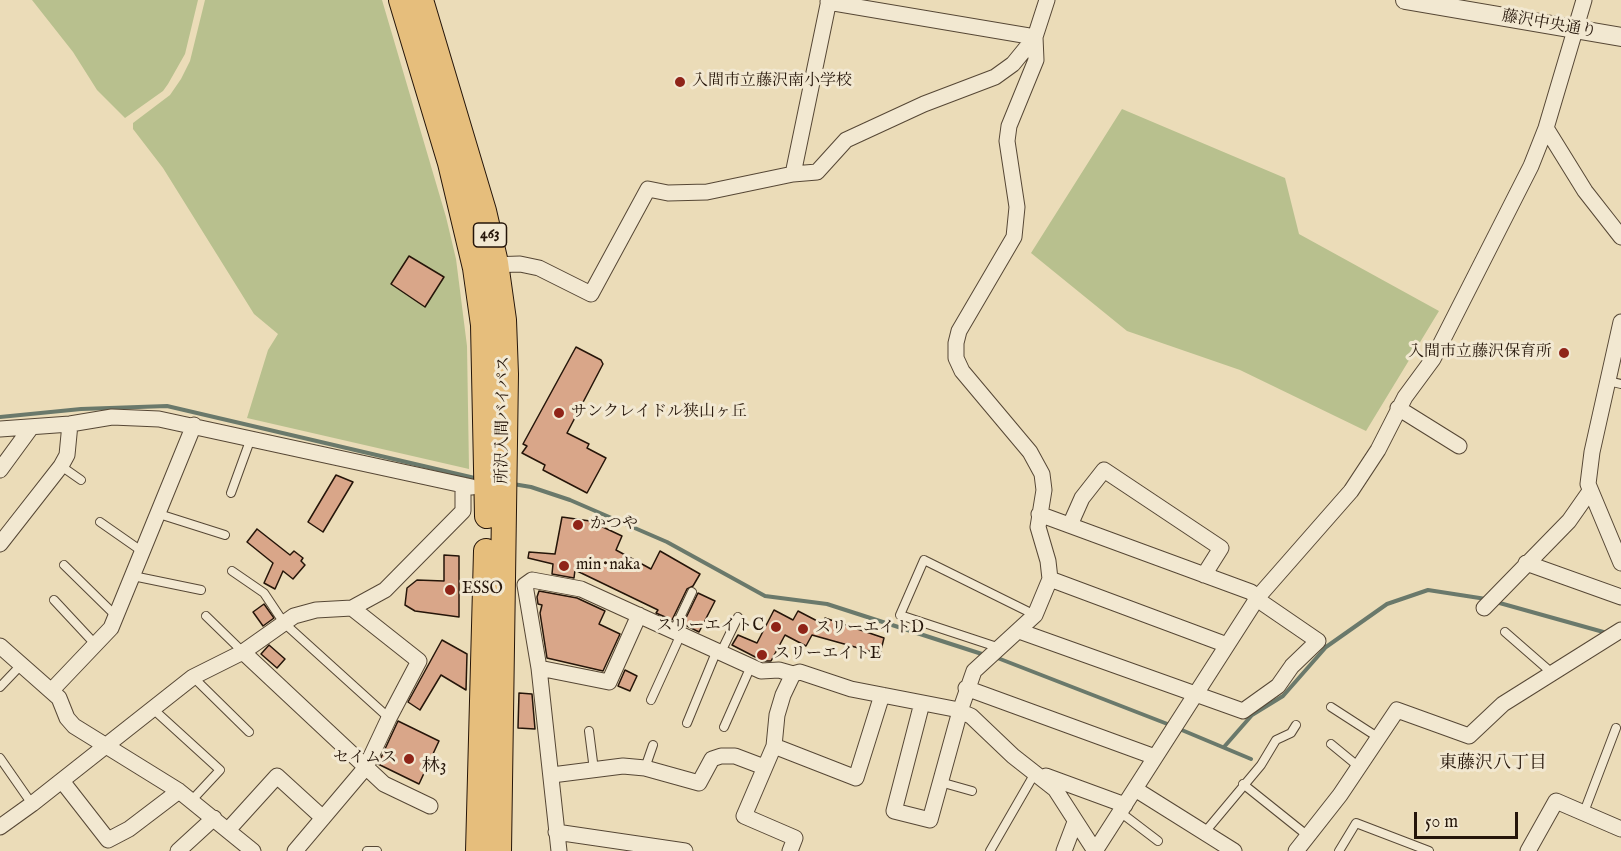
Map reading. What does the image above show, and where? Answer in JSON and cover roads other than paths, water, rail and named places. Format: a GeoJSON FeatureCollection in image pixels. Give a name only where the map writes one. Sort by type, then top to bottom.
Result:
{"type":"FeatureCollection","features":[{"type":"Feature","properties":{"kind":"highway","name":"所沢入間バイパス"},"geometry":{"type":"LineString","coordinates":[[401,0],[450,163],[504,320],[507,374],[493,486],[478,851]]}},
{"type":"Feature","properties":{"kind":"highway","name":"所沢入間バイパス"},"geometry":{"type":"LineString","coordinates":[[421,0],[481,201],[486,266]]}},
{"type":"Feature","properties":{"kind":"highway","name":"所沢入間バイパス"},"geometry":{"type":"LineString","coordinates":[[493,486],[501,635],[499,851]]}},
{"type":"Feature","properties":{"kind":"street"},"geometry":{"type":"LineString","coordinates":[[922,703],[894,811],[930,820],[966,688],[974,671],[1035,615],[1050,579],[1048,561],[1038,526],[1038,514],[1044,490],[1039,465],[962,371],[956,358],[959,331],[1014,237],[1017,207],[1007,141],[1012,115],[1036,60],[1035,37],[1047,0]]}},
{"type":"Feature","properties":{"kind":"street","name":"藤沢中央通り"},"geometry":{"type":"LineString","coordinates":[[1405,0],[1621,37]]}},
{"type":"Feature","properties":{"kind":"street"},"geometry":{"type":"LineString","coordinates":[[559,851],[539,668],[525,585],[532,580],[581,589],[761,671],[780,670],[793,674],[800,672],[850,689],[960,711],[971,716],[1013,756],[1055,789],[1095,851],[1258,597],[1351,491],[1378,450],[1398,408],[1433,359],[1531,166],[1584,0]]}},
{"type":"Feature","properties":{"kind":"street"},"geometry":{"type":"LineString","coordinates":[[794,174],[829,1],[1035,37]]}},
{"type":"Feature","properties":{"kind":"street"},"geometry":{"type":"LineString","coordinates":[[486,266],[539,268],[591,294],[648,189],[668,193],[707,192],[794,174],[817,172],[846,140],[924,104],[995,77],[1012,64],[1035,37]]}},
{"type":"Feature","properties":{"kind":"street"},"geometry":{"type":"LineString","coordinates":[[1545,128],[1585,191],[1621,237]]}},
{"type":"Feature","properties":{"kind":"street"},"geometry":{"type":"LineString","coordinates":[[1621,322],[1614,383],[1592,452],[1588,484],[1621,562]]}},
{"type":"Feature","properties":{"kind":"street"},"geometry":{"type":"LineString","coordinates":[[1398,408],[1459,446]]}},
{"type":"Feature","properties":{"kind":"street"},"geometry":{"type":"LineString","coordinates":[[0,429],[30,429],[112,417],[159,419],[463,485],[493,486]]}},
{"type":"Feature","properties":{"kind":"street"},"geometry":{"type":"LineString","coordinates":[[0,544],[61,466],[67,455],[70,424]]}},
{"type":"Feature","properties":{"kind":"street"},"geometry":{"type":"LineString","coordinates":[[51,691],[111,628],[194,425]]}},
{"type":"Feature","properties":{"kind":"street"},"geometry":{"type":"LineString","coordinates":[[0,470],[30,429]]}},
{"type":"Feature","properties":{"kind":"street"},"geometry":{"type":"LineString","coordinates":[[1070,525],[1082,498],[1104,470],[1221,549],[1204,575]]}},
{"type":"Feature","properties":{"kind":"street"},"geometry":{"type":"LineString","coordinates":[[0,827],[194,677],[243,652],[294,616],[316,610],[352,608],[385,590],[463,511],[463,485]]}},
{"type":"Feature","properties":{"kind":"street"},"geometry":{"type":"LineString","coordinates":[[1484,608],[1569,521],[1590,491]]}},
{"type":"Feature","properties":{"kind":"street"},"geometry":{"type":"LineString","coordinates":[[1019,631],[1243,711],[1278,686],[1292,666],[1318,641],[1251,591],[1038,514]]}},
{"type":"Feature","properties":{"kind":"street"},"geometry":{"type":"LineString","coordinates":[[1526,563],[1621,597]]}},
{"type":"Feature","properties":{"kind":"street"},"geometry":{"type":"LineString","coordinates":[[1050,579],[1227,645]]}},
{"type":"Feature","properties":{"kind":"street"},"geometry":{"type":"LineString","coordinates":[[295,851],[366,767],[388,718],[419,661],[352,608]]}},
{"type":"Feature","properties":{"kind":"street"},"geometry":{"type":"LineString","coordinates":[[539,668],[609,682],[639,615]]}},
{"type":"Feature","properties":{"kind":"street"},"geometry":{"type":"LineString","coordinates":[[1296,851],[1359,767],[1397,710],[1469,736],[1503,704],[1621,630]]}},
{"type":"Feature","properties":{"kind":"street"},"geometry":{"type":"LineString","coordinates":[[501,635],[532,636]]}},
{"type":"Feature","properties":{"kind":"street"},"geometry":{"type":"LineString","coordinates":[[0,646],[59,698],[67,718],[74,726],[179,790],[228,830],[247,849]]}},
{"type":"Feature","properties":{"kind":"street"},"geometry":{"type":"LineString","coordinates":[[243,652],[384,784],[429,806]]}},
{"type":"Feature","properties":{"kind":"street"},"geometry":{"type":"LineString","coordinates":[[790,851],[795,838],[744,816],[774,746],[777,715],[793,674]]}},
{"type":"Feature","properties":{"kind":"street"},"geometry":{"type":"LineString","coordinates":[[966,688],[1155,757]]}},
{"type":"Feature","properties":{"kind":"street"},"geometry":{"type":"LineString","coordinates":[[774,746],[856,778],[882,695]]}},
{"type":"Feature","properties":{"kind":"street"},"geometry":{"type":"LineString","coordinates":[[552,775],[623,766],[645,768],[699,783],[712,759],[721,756],[735,756],[764,767]]}},
{"type":"Feature","properties":{"kind":"street"},"geometry":{"type":"LineString","coordinates":[[1035,772],[1122,808]]}},
{"type":"Feature","properties":{"kind":"street"},"geometry":{"type":"LineString","coordinates":[[228,830],[277,776],[323,818]]}},
{"type":"Feature","properties":{"kind":"street"},"geometry":{"type":"LineString","coordinates":[[62,781],[108,840],[129,829],[179,790]]}},
{"type":"Feature","properties":{"kind":"street"},"geometry":{"type":"LineString","coordinates":[[1135,789],[1205,832],[1228,849]]}},
{"type":"Feature","properties":{"kind":"street"},"geometry":{"type":"LineString","coordinates":[[1528,851],[1556,801],[1621,829]]}},
{"type":"Feature","properties":{"kind":"street"},"geometry":{"type":"LineString","coordinates":[[178,851],[214,818]]}},
{"type":"Feature","properties":{"kind":"street"},"geometry":{"type":"LineString","coordinates":[[1064,851],[1076,822]]}},
{"type":"Feature","properties":{"kind":"street"},"geometry":{"type":"LineString","coordinates":[[556,832],[685,851]]}},
{"type":"Feature","properties":{"kind":"lane"},"geometry":{"type":"LineString","coordinates":[[231,493],[251,438]]}},
{"type":"Feature","properties":{"kind":"lane"},"geometry":{"type":"LineString","coordinates":[[61,466],[81,480]]}},
{"type":"Feature","properties":{"kind":"lane"},"geometry":{"type":"LineString","coordinates":[[159,514],[225,535]]}},
{"type":"Feature","properties":{"kind":"lane"},"geometry":{"type":"LineString","coordinates":[[100,522],[143,552]]}},
{"type":"Feature","properties":{"kind":"lane"},"geometry":{"type":"LineString","coordinates":[[998,649],[900,615],[924,560],[1035,615]]}},
{"type":"Feature","properties":{"kind":"lane"},"geometry":{"type":"LineString","coordinates":[[64,565],[116,616]]}},
{"type":"Feature","properties":{"kind":"lane"},"geometry":{"type":"LineString","coordinates":[[232,571],[264,593],[284,623],[388,718]]}},
{"type":"Feature","properties":{"kind":"lane"},"geometry":{"type":"LineString","coordinates":[[133,576],[201,590]]}},
{"type":"Feature","properties":{"kind":"lane"},"geometry":{"type":"LineString","coordinates":[[651,700],[692,592]]}},
{"type":"Feature","properties":{"kind":"lane"},"geometry":{"type":"LineString","coordinates":[[54,600],[95,644]]}},
{"type":"Feature","properties":{"kind":"lane"},"geometry":{"type":"LineString","coordinates":[[206,616],[243,652]]}},
{"type":"Feature","properties":{"kind":"lane"},"geometry":{"type":"LineString","coordinates":[[687,723],[719,651],[738,617]]}},
{"type":"Feature","properties":{"kind":"lane"},"geometry":{"type":"LineString","coordinates":[[1505,632],[1552,673]]}},
{"type":"Feature","properties":{"kind":"lane"},"geometry":{"type":"LineString","coordinates":[[0,687],[21,665]]}},
{"type":"Feature","properties":{"kind":"lane"},"geometry":{"type":"LineString","coordinates":[[724,727],[751,666]]}},
{"type":"Feature","properties":{"kind":"lane"},"geometry":{"type":"LineString","coordinates":[[194,677],[249,732]]}},
{"type":"Feature","properties":{"kind":"lane"},"geometry":{"type":"LineString","coordinates":[[1332,707],[1379,738]]}},
{"type":"Feature","properties":{"kind":"lane"},"geometry":{"type":"LineString","coordinates":[[153,709],[220,770],[192,800]]}},
{"type":"Feature","properties":{"kind":"lane"},"geometry":{"type":"LineString","coordinates":[[1205,832],[1261,765],[1276,740],[1292,732],[1296,725]]}},
{"type":"Feature","properties":{"kind":"lane"},"geometry":{"type":"LineString","coordinates":[[1584,812],[1616,728]]}},
{"type":"Feature","properties":{"kind":"lane"},"geometry":{"type":"LineString","coordinates":[[589,731],[594,770]]}},
{"type":"Feature","properties":{"kind":"lane"},"geometry":{"type":"LineString","coordinates":[[1331,744],[1359,767]]}},
{"type":"Feature","properties":{"kind":"lane"},"geometry":{"type":"LineString","coordinates":[[645,768],[653,746]]}},
{"type":"Feature","properties":{"kind":"lane"},"geometry":{"type":"LineString","coordinates":[[0,758],[32,804]]}},
{"type":"Feature","properties":{"kind":"lane"},"geometry":{"type":"LineString","coordinates":[[990,851],[1035,772]]}},
{"type":"Feature","properties":{"kind":"lane"},"geometry":{"type":"LineString","coordinates":[[940,782],[972,791]]}},
{"type":"Feature","properties":{"kind":"lane"},"geometry":{"type":"LineString","coordinates":[[1243,784],[1308,836]]}},
{"type":"Feature","properties":{"kind":"lane"},"geometry":{"type":"LineString","coordinates":[[1122,808],[1158,841]]}},
{"type":"Feature","properties":{"kind":"lane"},"geometry":{"type":"LineString","coordinates":[[1339,851],[1356,823],[1409,848],[1429,851]]}},
{"type":"Feature","properties":{"kind":"lane"},"geometry":{"type":"LineString","coordinates":[[367,851],[377,851]]}},
{"type":"Feature","properties":{"kind":"waterway"},"geometry":{"type":"LineString","coordinates":[[0,417],[81,409],[167,406],[479,479]]}},
{"type":"Feature","properties":{"kind":"waterway"},"geometry":{"type":"LineString","coordinates":[[513,484],[531,487],[570,500],[667,542],[765,596],[827,604],[985,655]]}},
{"type":"Feature","properties":{"kind":"waterway"},"geometry":{"type":"LineString","coordinates":[[1224,747],[1252,715],[1283,696],[1326,647],[1387,604],[1428,590],[1486,599]]}},
{"type":"Feature","properties":{"kind":"waterway"},"geometry":{"type":"LineString","coordinates":[[1496,602],[1607,633]]}},
{"type":"Feature","properties":{"kind":"waterway"},"geometry":{"type":"LineString","coordinates":[[995,657],[1170,725]]}},
{"type":"Feature","properties":{"kind":"waterway"},"geometry":{"type":"LineString","coordinates":[[1177,728],[1251,759]]}},
{"type":"Feature","properties":{"kind":"place","name":"入間市立藤沢南小学校"},"geometry":{"type":"Point","coordinates":[680,82]}},
{"type":"Feature","properties":{"kind":"place","name":"入間市立藤沢保育所"},"geometry":{"type":"Point","coordinates":[1564,353]}},
{"type":"Feature","properties":{"kind":"place","name":"サンクレイドル狭山ヶ丘"},"geometry":{"type":"Point","coordinates":[559,413]}},
{"type":"Feature","properties":{"kind":"place","name":"かつや"},"geometry":{"type":"Point","coordinates":[578,525]}},
{"type":"Feature","properties":{"kind":"place","name":"min･naka"},"geometry":{"type":"Point","coordinates":[564,566]}},
{"type":"Feature","properties":{"kind":"place","name":"ESSO"},"geometry":{"type":"Point","coordinates":[450,590]}},
{"type":"Feature","properties":{"kind":"place","name":"スリーエイトC"},"geometry":{"type":"Point","coordinates":[776,627]}},
{"type":"Feature","properties":{"kind":"place","name":"スリーエイトD"},"geometry":{"type":"Point","coordinates":[803,629]}},
{"type":"Feature","properties":{"kind":"place","name":"スリーエイトE"},"geometry":{"type":"Point","coordinates":[762,655]}},
{"type":"Feature","properties":{"kind":"place","name":"セイムス"},"geometry":{"type":"Point","coordinates":[409,759]}},
{"type":"Feature","properties":{"kind":"district","name":"東藤沢八丁目"},"geometry":{"type":"Point","coordinates":[1493,764]}},
{"type":"Feature","properties":{"kind":"district","name":"林3"},"geometry":{"type":"Point","coordinates":[434,767]}}]}
